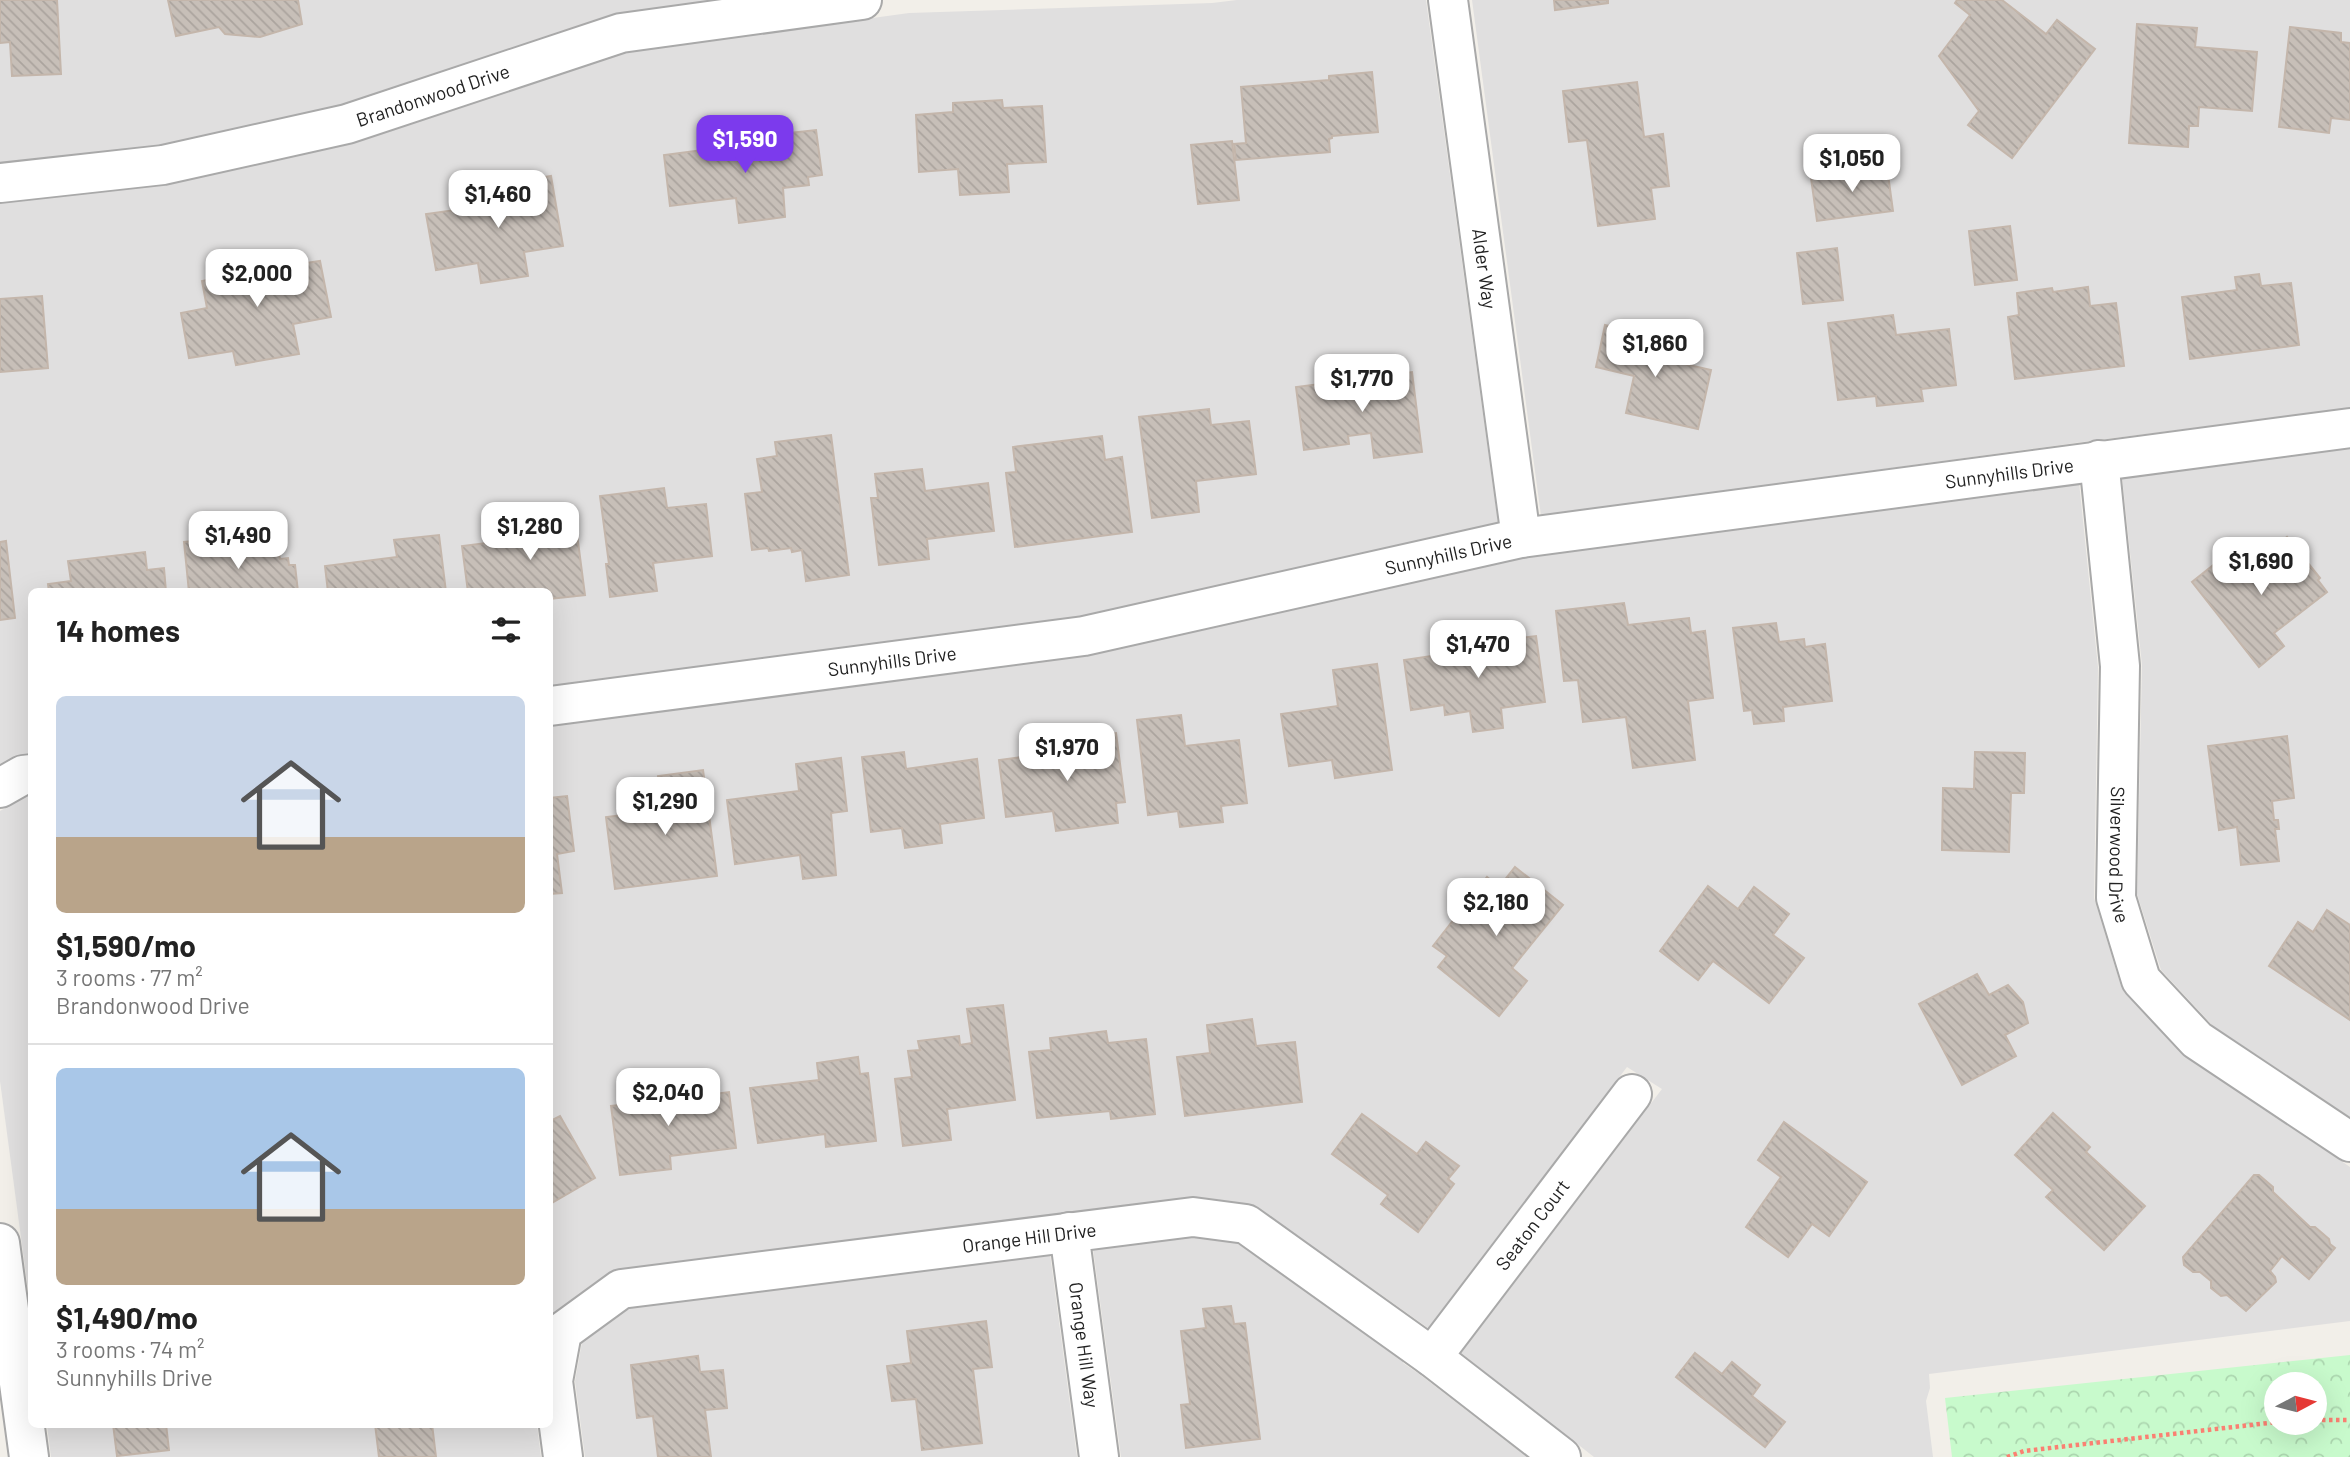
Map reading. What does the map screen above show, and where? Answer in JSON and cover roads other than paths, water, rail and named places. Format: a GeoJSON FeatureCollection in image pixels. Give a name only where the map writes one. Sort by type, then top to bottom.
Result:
{"type":"FeatureCollection","features":[{"type":"Feature","properties":{"kind":"street","name":"Brandonwood Drive"},"geometry":{"type":"LineString","coordinates":[[0,183],[163,165],[346,124],[621,33],[862,0]]}},
{"type":"Feature","properties":{"kind":"street","name":"Alder Way"},"geometry":{"type":"LineString","coordinates":[[1448,0],[1521,538]]}},
{"type":"Feature","properties":{"kind":"street","name":"Sunnyhills Drive"},"geometry":{"type":"LineString","coordinates":[[553,706],[1084,636],[1521,538],[2350,428]]}},
{"type":"Feature","properties":{"kind":"street","name":"Silverwood Drive"},"geometry":{"type":"LineString","coordinates":[[2099,460],[2120,666],[2116,898],[2141,980],[2197,1040],[2350,1142]]}},
{"type":"Feature","properties":{"kind":"street"},"geometry":{"type":"LineString","coordinates":[[0,788],[28,774]]}},
{"type":"Feature","properties":{"kind":"street","name":"Seaton Court"},"geometry":{"type":"LineString","coordinates":[[1432,1357],[1633,1094]]}},
{"type":"Feature","properties":{"kind":"street","name":"Orange Hill Drive"},"geometry":{"type":"LineString","coordinates":[[563,1457],[553,1381],[562,1332],[621,1289],[1193,1217],[1246,1224],[1432,1357],[1561,1457]]}},
{"type":"Feature","properties":{"kind":"street","name":"Orange Hill Way"},"geometry":{"type":"LineString","coordinates":[[1069,1232],[1099,1457]]}},
{"type":"Feature","properties":{"kind":"street"},"geometry":{"type":"LineString","coordinates":[[0,1242],[29,1457]]}}]}
